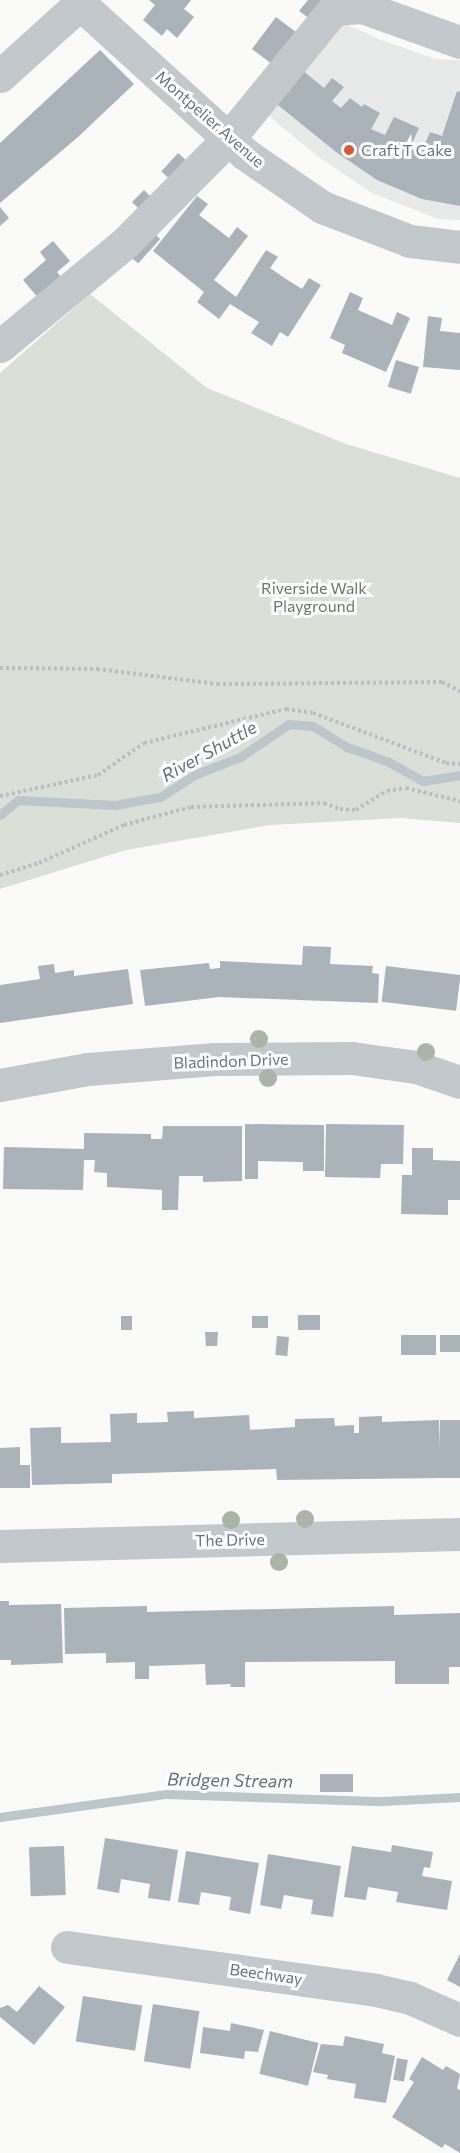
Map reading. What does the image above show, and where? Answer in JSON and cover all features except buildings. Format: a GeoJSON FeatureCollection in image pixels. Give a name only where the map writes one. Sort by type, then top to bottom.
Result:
{"type":"FeatureCollection","features":[{"type":"Feature","properties":{"kind":"street"},"geometry":{"type":"LineString","coordinates":[[0,76],[80,1]]}},
{"type":"Feature","properties":{"kind":"street","name":"Montpelier Avenue"},"geometry":{"type":"LineString","coordinates":[[80,1],[245,154],[322,207],[410,241],[460,247]]}},
{"type":"Feature","properties":{"kind":"street"},"geometry":{"type":"LineString","coordinates":[[0,346],[125,243],[229,138],[334,9],[362,7],[460,42]]}},
{"type":"Feature","properties":{"kind":"street","name":"Bladindon Drive"},"geometry":{"type":"LineString","coordinates":[[0,1085],[88,1069],[215,1059],[317,1058],[351,1058],[416,1067],[460,1083]]}},
{"type":"Feature","properties":{"kind":"street","name":"The Drive"},"geometry":{"type":"LineString","coordinates":[[0,1546],[460,1534]]}},
{"type":"Feature","properties":{"kind":"street","name":"Beechway"},"geometry":{"type":"LineString","coordinates":[[67,1947],[376,1990],[410,1998],[460,2020]]}},
{"type":"Feature","properties":{"kind":"path"},"geometry":{"type":"LineString","coordinates":[[0,668],[97,669],[217,684],[442,682],[460,691]]}},
{"type":"Feature","properties":{"kind":"path"},"geometry":{"type":"LineString","coordinates":[[0,796],[98,775],[144,743],[286,709],[313,713],[446,763],[460,764]]}},
{"type":"Feature","properties":{"kind":"path"},"geometry":{"type":"LineString","coordinates":[[0,875],[39,863],[124,825],[191,807],[324,802],[340,809],[356,810],[387,791],[406,788],[460,801]]}},
{"type":"Feature","properties":{"kind":"shaded area"},"geometry":{"type":"Polygon","coordinates":[[[331,17],[379,39],[435,59],[460,60],[460,220],[438,219],[372,193],[316,155],[258,107],[331,17]]]}},
{"type":"Feature","properties":{"kind":"green space","name":"Riverside Walk Playground"},"geometry":{"type":"Polygon","coordinates":[[[90,294],[207,388],[346,444],[460,478],[460,823],[401,818],[270,825],[126,850],[0,889],[0,373],[90,294]]]}},
{"type":"Feature","properties":{"kind":"waterway","name":"River Shuttle"},"geometry":{"type":"LineString","coordinates":[[0,815],[18,800],[115,805],[160,797],[196,774],[240,757],[289,724],[313,726],[347,747],[387,761],[423,781],[460,775]]}},
{"type":"Feature","properties":{"kind":"waterway","name":"Bridgen Stream"},"geometry":{"type":"LineString","coordinates":[[0,1817],[166,1794],[382,1801],[460,1797]]}},
{"type":"Feature","properties":{"kind":"place","name":"Craft T Cake"},"geometry":{"type":"Point","coordinates":[349,150]}}]}
